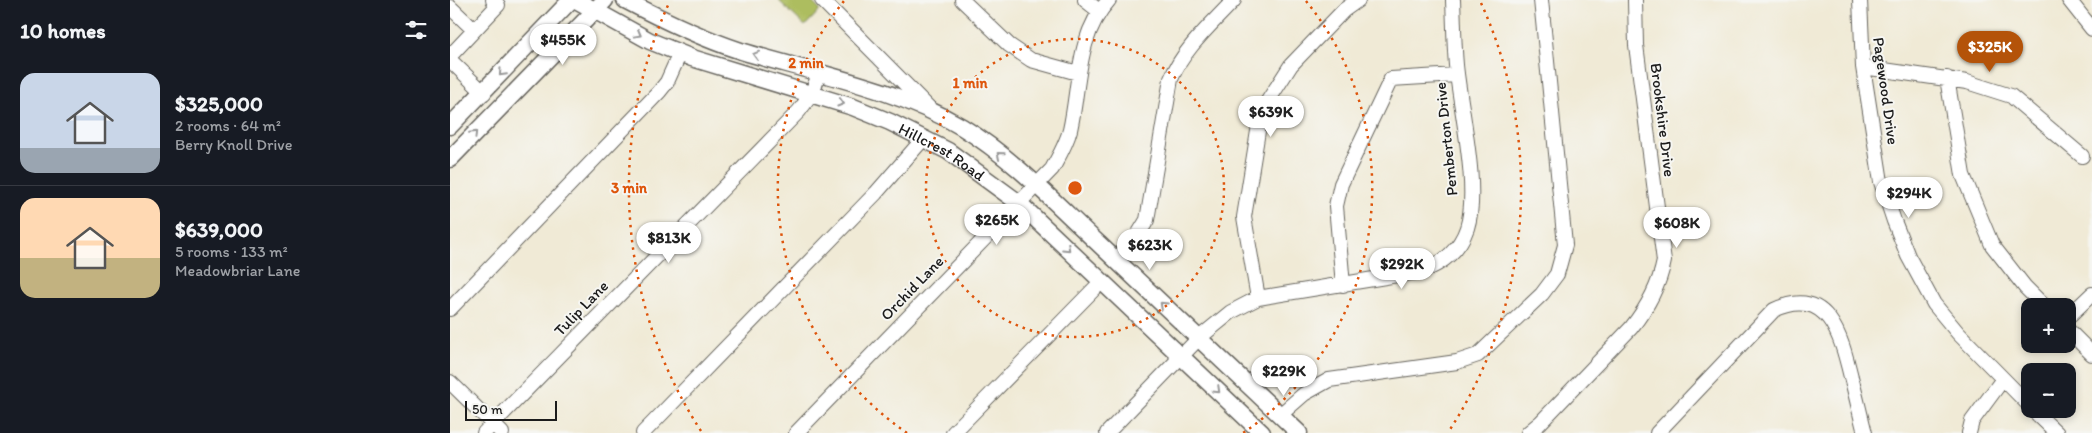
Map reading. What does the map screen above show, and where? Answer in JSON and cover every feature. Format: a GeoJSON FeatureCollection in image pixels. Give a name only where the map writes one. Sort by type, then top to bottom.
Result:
{"type":"FeatureCollection","features":[{"type":"Feature","properties":{"kind":"main road"},"geometry":{"type":"LineString","coordinates":[[450,126],[484,93],[571,0]]}},
{"type":"Feature","properties":{"kind":"main road","name":"Hillcrest Road"},"geometry":{"type":"LineString","coordinates":[[576,0],[600,5],[650,40],[680,53],[853,107],[948,150],[1019,203],[1262,433]]}},
{"type":"Feature","properties":{"kind":"main road","name":"Hillcrest Road"},"geometry":{"type":"LineString","coordinates":[[625,0],[697,35],[741,50],[859,84],[935,114],[961,127],[989,146],[1037,186],[1299,433]]}},
{"type":"Feature","properties":{"kind":"main road"},"geometry":{"type":"LineString","coordinates":[[450,159],[600,5]]}},
{"type":"Feature","properties":{"kind":"street"},"geometry":{"type":"LineString","coordinates":[[450,56],[498,5],[493,0]]}},
{"type":"Feature","properties":{"kind":"street"},"geometry":{"type":"LineString","coordinates":[[822,0],[935,114]]}},
{"type":"Feature","properties":{"kind":"street"},"geometry":{"type":"LineString","coordinates":[[962,0],[1008,45],[1031,60],[1078,73]]}},
{"type":"Feature","properties":{"kind":"street"},"geometry":{"type":"LineString","coordinates":[[1085,0],[1099,11]]}},
{"type":"Feature","properties":{"kind":"street","name":"Orchid Lane"},"geometry":{"type":"LineString","coordinates":[[796,433],[1052,169],[1064,149],[1070,131],[1078,73],[1088,33],[1099,11],[1109,0]]}},
{"type":"Feature","properties":{"kind":"street"},"geometry":{"type":"LineString","coordinates":[[1116,260],[1136,238],[1147,220],[1171,79],[1176,66],[1184,53],[1234,0]]}},
{"type":"Feature","properties":{"kind":"street"},"geometry":{"type":"LineString","coordinates":[[1258,298],[1244,217],[1253,154],[1261,118],[1270,97],[1291,65],[1344,10],[1358,0]]}},
{"type":"Feature","properties":{"kind":"street","name":"Pemberton Drive"},"geometry":{"type":"LineString","coordinates":[[1107,433],[1199,338],[1230,312],[1258,298],[1405,276],[1431,268],[1448,257],[1462,238],[1467,227],[1471,201],[1457,75],[1453,0]]}},
{"type":"Feature","properties":{"kind":"street"},"geometry":{"type":"LineString","coordinates":[[1280,415],[1304,394],[1329,380],[1456,362],[1478,355],[1542,294],[1557,274],[1565,245],[1541,0]]}},
{"type":"Feature","properties":{"kind":"street","name":"Brookshire Drive"},"geometry":{"type":"LineString","coordinates":[[1528,433],[1540,423],[1631,328],[1644,310],[1660,281],[1664,261],[1636,45],[1635,0]]}},
{"type":"Feature","properties":{"kind":"street","name":"Pagewood Drive"},"geometry":{"type":"LineString","coordinates":[[1860,0],[1863,67],[1881,182],[1908,256],[1934,304],[2021,398]]}},
{"type":"Feature","properties":{"kind":"street"},"geometry":{"type":"LineString","coordinates":[[2069,0],[2092,29]]}},
{"type":"Feature","properties":{"kind":"street"},"geometry":{"type":"LineString","coordinates":[[450,7],[474,30]]}},
{"type":"Feature","properties":{"kind":"street"},"geometry":{"type":"LineString","coordinates":[[450,309],[660,92],[667,82],[680,53]]}},
{"type":"Feature","properties":{"kind":"street"},"geometry":{"type":"LineString","coordinates":[[450,60],[484,93]]}},
{"type":"Feature","properties":{"kind":"street"},"geometry":{"type":"LineString","coordinates":[[1863,67],[1948,78],[2010,96],[2082,156]]}},
{"type":"Feature","properties":{"kind":"street","name":"Tulip Lane"},"geometry":{"type":"LineString","coordinates":[[493,430],[799,110],[811,95],[820,72]]}},
{"type":"Feature","properties":{"kind":"street"},"geometry":{"type":"LineString","coordinates":[[1343,285],[1336,206],[1341,184],[1391,79],[1457,75]]}},
{"type":"Feature","properties":{"kind":"street"},"geometry":{"type":"LineString","coordinates":[[1948,78],[1963,175],[1992,245],[2036,298]]}},
{"type":"Feature","properties":{"kind":"street"},"geometry":{"type":"LineString","coordinates":[[643,433],[876,193],[924,138]]}},
{"type":"Feature","properties":{"kind":"street"},"geometry":{"type":"LineString","coordinates":[[953,433],[1102,281]]}},
{"type":"Feature","properties":{"kind":"street"},"geometry":{"type":"LineString","coordinates":[[2076,309],[2092,294]]}},
{"type":"Feature","properties":{"kind":"street"},"geometry":{"type":"LineString","coordinates":[[1658,433],[1774,310],[1786,304],[1799,303],[1812,305],[1823,312],[1834,326],[1842,344],[1865,433]]}},
{"type":"Feature","properties":{"kind":"street"},"geometry":{"type":"LineString","coordinates":[[2076,338],[2092,354]]}},
{"type":"Feature","properties":{"kind":"street"},"geometry":{"type":"LineString","coordinates":[[1969,433],[1972,422],[2002,379]]}},
{"type":"Feature","properties":{"kind":"street"},"geometry":{"type":"LineString","coordinates":[[450,382],[493,430]]}},
{"type":"Feature","properties":{"kind":"street","name":"Pagewood Drive"},"geometry":{"type":"LineString","coordinates":[[2041,418],[2057,433]]}},
{"type":"Feature","properties":{"kind":"green space"},"geometry":{"type":"Polygon","coordinates":[[[778,0],[810,0],[820,10],[805,26],[778,0]]]}}]}
